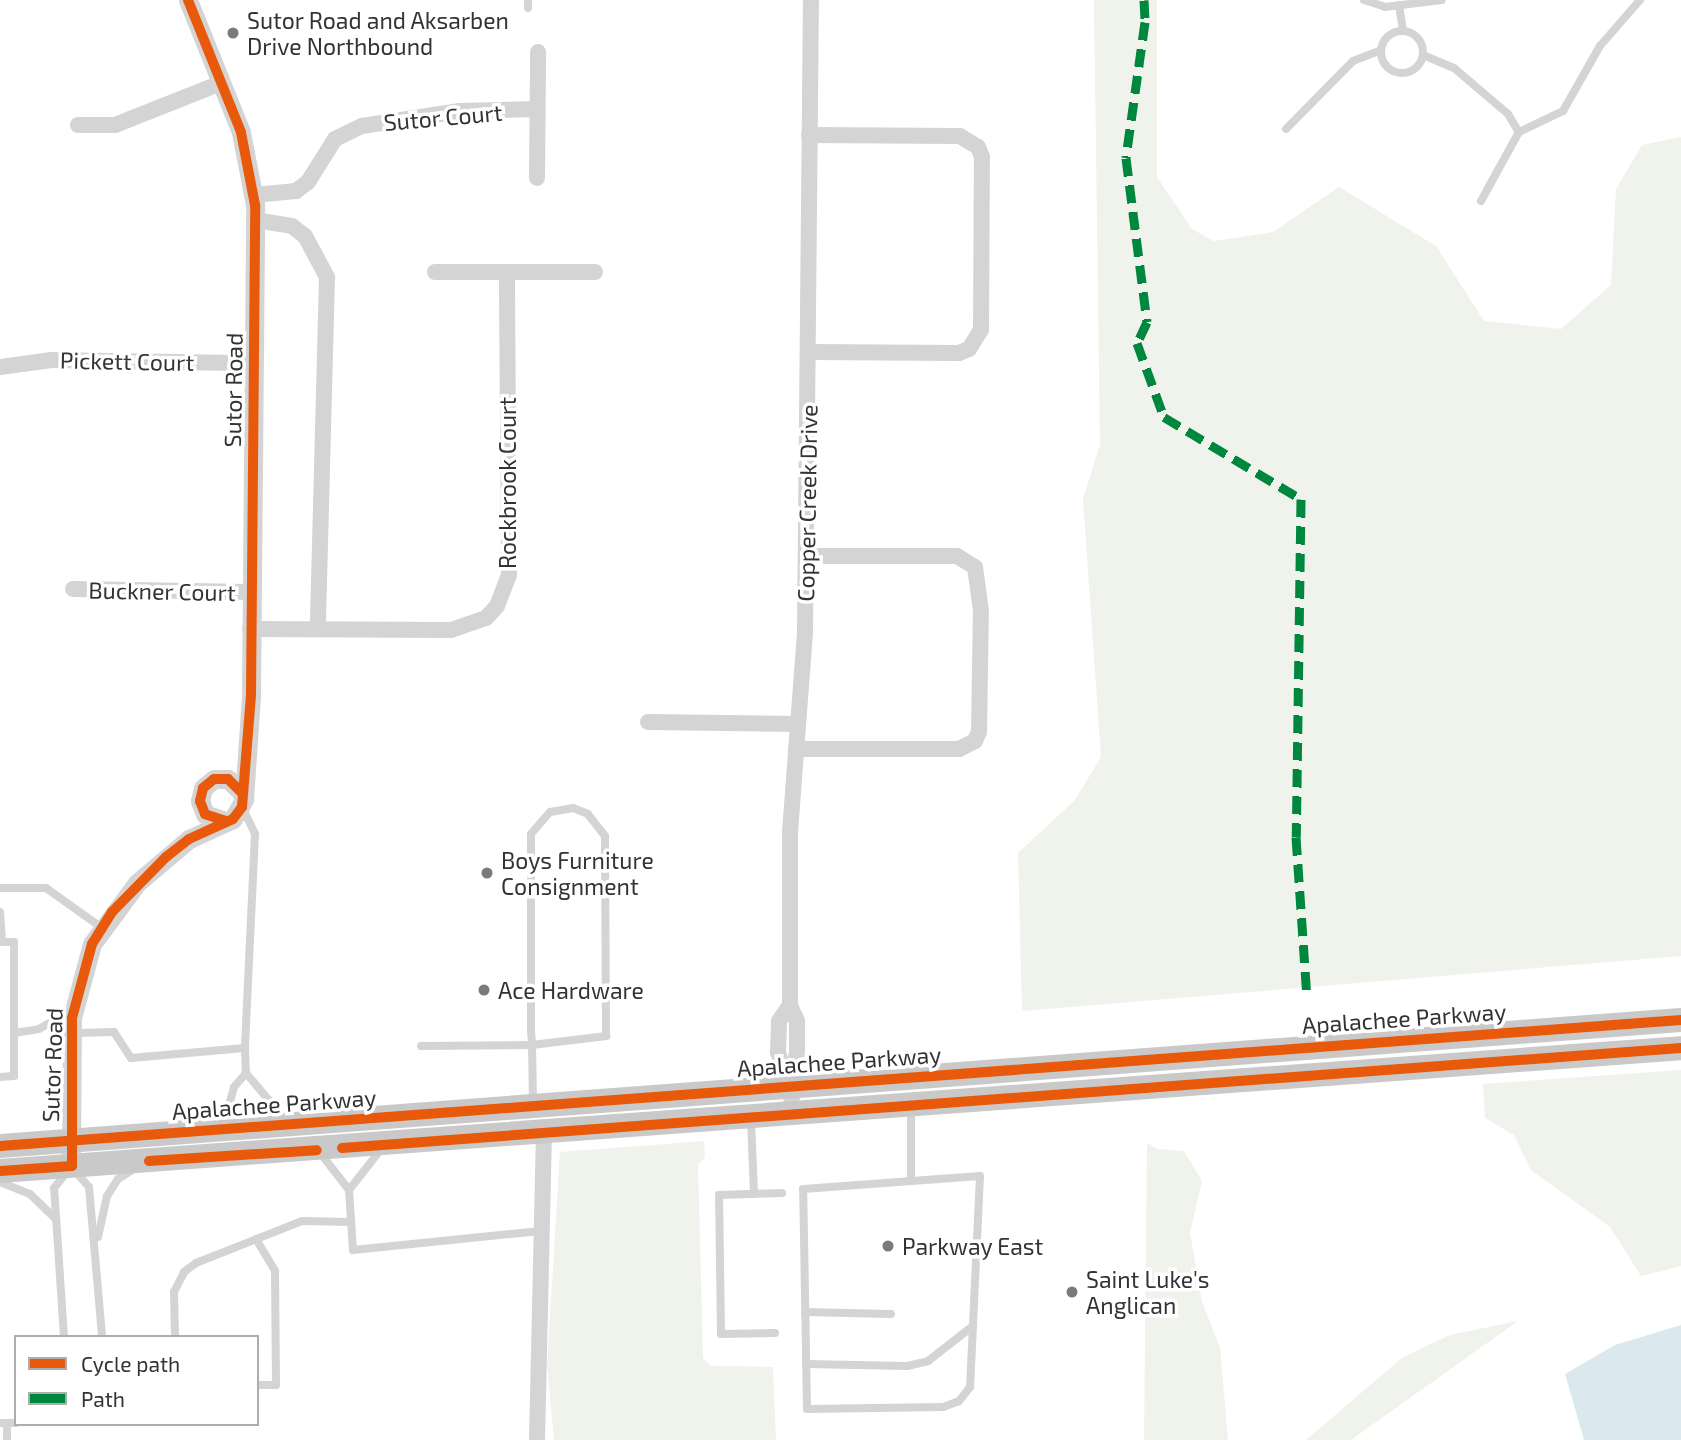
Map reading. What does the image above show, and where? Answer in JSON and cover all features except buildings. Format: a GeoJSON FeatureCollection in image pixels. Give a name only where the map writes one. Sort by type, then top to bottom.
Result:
{"type":"FeatureCollection","features":[{"type":"Feature","properties":{"kind":"main road","name":"Apalachee Parkway"},"geometry":{"type":"LineString","coordinates":[[0,1146],[1681,1020]]}},
{"type":"Feature","properties":{"kind":"main road"},"geometry":{"type":"LineString","coordinates":[[1295,1047],[1297,1076]]}},
{"type":"Feature","properties":{"kind":"main road"},"geometry":{"type":"LineString","coordinates":[[0,1171],[317,1150],[1681,1048]]}},
{"type":"Feature","properties":{"kind":"main road"},"geometry":{"type":"LineString","coordinates":[[544,1133],[550,1116],[573,1103]]}},
{"type":"Feature","properties":{"kind":"main road"},"geometry":{"type":"LineString","coordinates":[[505,1136],[528,1120],[533,1106]]}},
{"type":"Feature","properties":{"kind":"street","name":"Sutor Road"},"geometry":{"type":"LineString","coordinates":[[188,0],[241,132],[254,195],[250,629],[242,800]]}},
{"type":"Feature","properties":{"kind":"street","name":"Copper Creek Drive"},"geometry":{"type":"LineString","coordinates":[[790,1115],[790,1086],[797,1051],[797,1021],[790,1004],[790,832],[807,556],[811,0]]}},
{"type":"Feature","properties":{"kind":"street","name":"Sutor Court"},"geometry":{"type":"LineString","coordinates":[[537,178],[538,52]]}},
{"type":"Feature","properties":{"kind":"street"},"geometry":{"type":"LineString","coordinates":[[78,125],[115,125],[221,83]]}},
{"type":"Feature","properties":{"kind":"street","name":"Sutor Court"},"geometry":{"type":"LineString","coordinates":[[254,195],[296,191],[308,182],[335,139],[362,126],[460,111],[537,109]]}},
{"type":"Feature","properties":{"kind":"street"},"geometry":{"type":"LineString","coordinates":[[808,352],[959,353],[969,349],[981,330],[982,170],[978,146],[960,136],[809,135]]}},
{"type":"Feature","properties":{"kind":"street"},"geometry":{"type":"LineString","coordinates":[[255,220],[292,226],[305,236],[327,276],[318,628]]}},
{"type":"Feature","properties":{"kind":"street"},"geometry":{"type":"LineString","coordinates":[[435,272],[595,272]]}},
{"type":"Feature","properties":{"kind":"street","name":"Rockbrook Court"},"geometry":{"type":"LineString","coordinates":[[250,629],[451,630],[486,618],[497,606],[509,575],[507,272]]}},
{"type":"Feature","properties":{"kind":"street","name":"Pickett Court"},"geometry":{"type":"LineString","coordinates":[[0,367],[52,360],[254,363]]}},
{"type":"Feature","properties":{"kind":"street"},"geometry":{"type":"LineString","coordinates":[[796,749],[959,749],[975,741],[979,732],[981,611],[975,567],[957,556],[807,556]]}},
{"type":"Feature","properties":{"kind":"street","name":"Buckner Court"},"geometry":{"type":"LineString","coordinates":[[73,589],[250,592]]}},
{"type":"Feature","properties":{"kind":"street"},"geometry":{"type":"LineString","coordinates":[[648,722],[798,724]]}},
{"type":"Feature","properties":{"kind":"street"},"geometry":{"type":"LineString","coordinates":[[218,779],[234,782],[242,800],[226,821],[211,819],[200,801],[203,788],[218,779],[245,749]]}},
{"type":"Feature","properties":{"kind":"street","name":"Sutor Road"},"geometry":{"type":"LineString","coordinates":[[166,857],[200,801]]}},
{"type":"Feature","properties":{"kind":"street","name":"Sutor Road"},"geometry":{"type":"LineString","coordinates":[[72,1166],[71,1033],[81,974],[102,928],[137,883],[189,839],[226,821]]}},
{"type":"Feature","properties":{"kind":"street"},"geometry":{"type":"LineString","coordinates":[[537,1440],[544,1133]]}},
{"type":"Feature","properties":{"kind":"lane"},"geometry":{"type":"LineString","coordinates":[[1364,0],[1385,7],[1442,0]]}},
{"type":"Feature","properties":{"kind":"lane"},"geometry":{"type":"LineString","coordinates":[[1481,201],[1519,132],[1563,111],[1600,46],[1640,0]]}},
{"type":"Feature","properties":{"kind":"lane"},"geometry":{"type":"LineString","coordinates":[[1399,5],[1402,31]]}},
{"type":"Feature","properties":{"kind":"lane"},"geometry":{"type":"LineString","coordinates":[[1286,129],[1353,61],[1381,50],[1390,34],[1402,31],[1415,36],[1423,55],[1454,68],[1508,114],[1519,132]]}},
{"type":"Feature","properties":{"kind":"lane"},"geometry":{"type":"LineString","coordinates":[[1381,50],[1384,64],[1403,74],[1417,68],[1423,55]]}},
{"type":"Feature","properties":{"kind":"lane","name":"Sutor Road"},"geometry":{"type":"LineString","coordinates":[[242,800],[255,834],[244,1048],[246,1073]]}},
{"type":"Feature","properties":{"kind":"lane"},"geometry":{"type":"LineString","coordinates":[[421,1046],[532,1045],[606,1036],[605,836],[594,819],[573,808],[550,812],[531,834],[532,1045],[533,1106]]}},
{"type":"Feature","properties":{"kind":"lane"},"geometry":{"type":"LineString","coordinates":[[0,888],[46,888],[102,928]]}},
{"type":"Feature","properties":{"kind":"lane"},"geometry":{"type":"LineString","coordinates":[[0,912],[1,942],[14,942],[14,1076],[0,1077]]}},
{"type":"Feature","properties":{"kind":"lane"},"geometry":{"type":"LineString","coordinates":[[14,1033],[39,1029],[73,1011]]}},
{"type":"Feature","properties":{"kind":"lane"},"geometry":{"type":"LineString","coordinates":[[71,1033],[114,1032],[131,1058],[244,1048]]}},
{"type":"Feature","properties":{"kind":"lane"},"geometry":{"type":"LineString","coordinates":[[223,1129],[234,1087],[246,1073],[269,1100],[276,1125]]}},
{"type":"Feature","properties":{"kind":"lane"},"geometry":{"type":"LineString","coordinates":[[911,1105],[911,1181]]}},
{"type":"Feature","properties":{"kind":"lane"},"geometry":{"type":"LineString","coordinates":[[751,1118],[754,1194]]}},
{"type":"Feature","properties":{"kind":"lane"},"geometry":{"type":"LineString","coordinates":[[349,1190],[384,1145]]}},
{"type":"Feature","properties":{"kind":"lane"},"geometry":{"type":"LineString","coordinates":[[317,1150],[336,1168],[349,1190],[353,1250],[541,1231]]}},
{"type":"Feature","properties":{"kind":"lane"},"geometry":{"type":"LineString","coordinates":[[96,1247],[112,1187],[118,1178],[149,1161]]}},
{"type":"Feature","properties":{"kind":"lane"},"geometry":{"type":"LineString","coordinates":[[64,1335],[54,1188],[72,1166],[89,1187],[102,1335]]}},
{"type":"Feature","properties":{"kind":"lane"},"geometry":{"type":"LineString","coordinates":[[980,1176],[970,1387],[959,1401],[943,1407],[807,1409],[805,1312],[803,1189],[980,1176]]}},
{"type":"Feature","properties":{"kind":"lane"},"geometry":{"type":"LineString","coordinates":[[0,1182],[30,1194],[55,1217]]}},
{"type":"Feature","properties":{"kind":"lane"},"geometry":{"type":"LineString","coordinates":[[775,1333],[721,1334],[719,1195],[782,1193]]}},
{"type":"Feature","properties":{"kind":"lane"},"geometry":{"type":"LineString","coordinates":[[174,1335],[174,1292],[184,1272],[302,1221],[351,1222]]}},
{"type":"Feature","properties":{"kind":"lane"},"geometry":{"type":"LineString","coordinates":[[256,1239],[275,1271],[276,1385],[259,1385]]}},
{"type":"Feature","properties":{"kind":"lane"},"geometry":{"type":"LineString","coordinates":[[805,1312],[891,1314]]}},
{"type":"Feature","properties":{"kind":"lane"},"geometry":{"type":"LineString","coordinates":[[806,1364],[907,1366],[928,1360],[972,1326]]}},
{"type":"Feature","properties":{"kind":"lane"},"geometry":{"type":"LineString","coordinates":[[7,1440],[8,1423]]}},
{"type":"Feature","properties":{"kind":"shaded area"},"geometry":{"type":"Polygon","coordinates":[[[1094,0],[1157,0],[1157,177],[1192,229],[1214,241],[1273,232],[1339,187],[1436,246],[1484,321],[1561,329],[1611,285],[1616,189],[1642,145],[1681,137],[1681,956],[1022,1011],[1018,853],[1075,800],[1101,757],[1083,499],[1100,445],[1094,0]]]}},
{"type":"Feature","properties":{"kind":"shaded area"},"geometry":{"type":"Polygon","coordinates":[[[1681,1070],[1681,1266],[1641,1276],[1610,1227],[1531,1170],[1514,1135],[1485,1118],[1483,1084],[1681,1070]]]}},
{"type":"Feature","properties":{"kind":"shaded area"},"geometry":{"type":"Polygon","coordinates":[[[704,1141],[705,1157],[698,1165],[703,1358],[710,1366],[773,1367],[776,1440],[554,1440],[547,1365],[560,1152],[704,1141]]]}},
{"type":"Feature","properties":{"kind":"shaded area"},"geometry":{"type":"Polygon","coordinates":[[[1147,1143],[1158,1149],[1184,1151],[1202,1181],[1190,1233],[1202,1302],[1220,1347],[1228,1440],[1144,1440],[1147,1143]]]}},
{"type":"Feature","properties":{"kind":"shaded area"},"geometry":{"type":"Polygon","coordinates":[[[1518,1321],[1351,1440],[1306,1440],[1403,1357],[1450,1335],[1518,1321]]]}},
{"type":"Feature","properties":{"kind":"shaded area"},"geometry":{"type":"Polygon","coordinates":[[[1681,1325],[1681,1440],[1584,1440],[1565,1374],[1615,1345],[1681,1325]]]}},
{"type":"Feature","properties":{"kind":"marked path"},"geometry":{"type":"LineString","coordinates":[[1144,0],[1145,22],[1126,158],[1147,322],[1137,343],[1164,417],[1301,499],[1296,837],[1307,997]]}},
{"type":"Feature","properties":{"kind":"cycle path"},"geometry":{"type":"LineString","coordinates":[[0,1171],[72,1166],[72,1018],[92,944],[112,912],[166,857],[189,839],[233,819],[242,807],[251,695],[255,205],[241,132],[188,0]]}},
{"type":"Feature","properties":{"kind":"cycle path"},"geometry":{"type":"LineString","coordinates":[[226,821],[205,814],[200,801],[203,788],[214,779],[228,779],[242,793]]}},
{"type":"Feature","properties":{"kind":"cycle path"},"geometry":{"type":"LineString","coordinates":[[0,1146],[1681,1020]]}},
{"type":"Feature","properties":{"kind":"cycle path"},"geometry":{"type":"LineString","coordinates":[[342,1148],[1681,1048]]}},
{"type":"Feature","properties":{"kind":"cycle path"},"geometry":{"type":"LineString","coordinates":[[149,1161],[317,1150]]}},
{"type":"Feature","properties":{"kind":"place","name":"Sutor Road and Aksarben Drive Northbound"},"geometry":{"type":"Point","coordinates":[233,33]}},
{"type":"Feature","properties":{"kind":"place","name":"Boys Furniture Consignment"},"geometry":{"type":"Point","coordinates":[487,873]}},
{"type":"Feature","properties":{"kind":"place","name":"Ace Hardware"},"geometry":{"type":"Point","coordinates":[484,990]}},
{"type":"Feature","properties":{"kind":"place","name":"Parkway East"},"geometry":{"type":"Point","coordinates":[888,1246]}},
{"type":"Feature","properties":{"kind":"place","name":"Saint Luke's Anglican"},"geometry":{"type":"Point","coordinates":[1072,1292]}}]}
